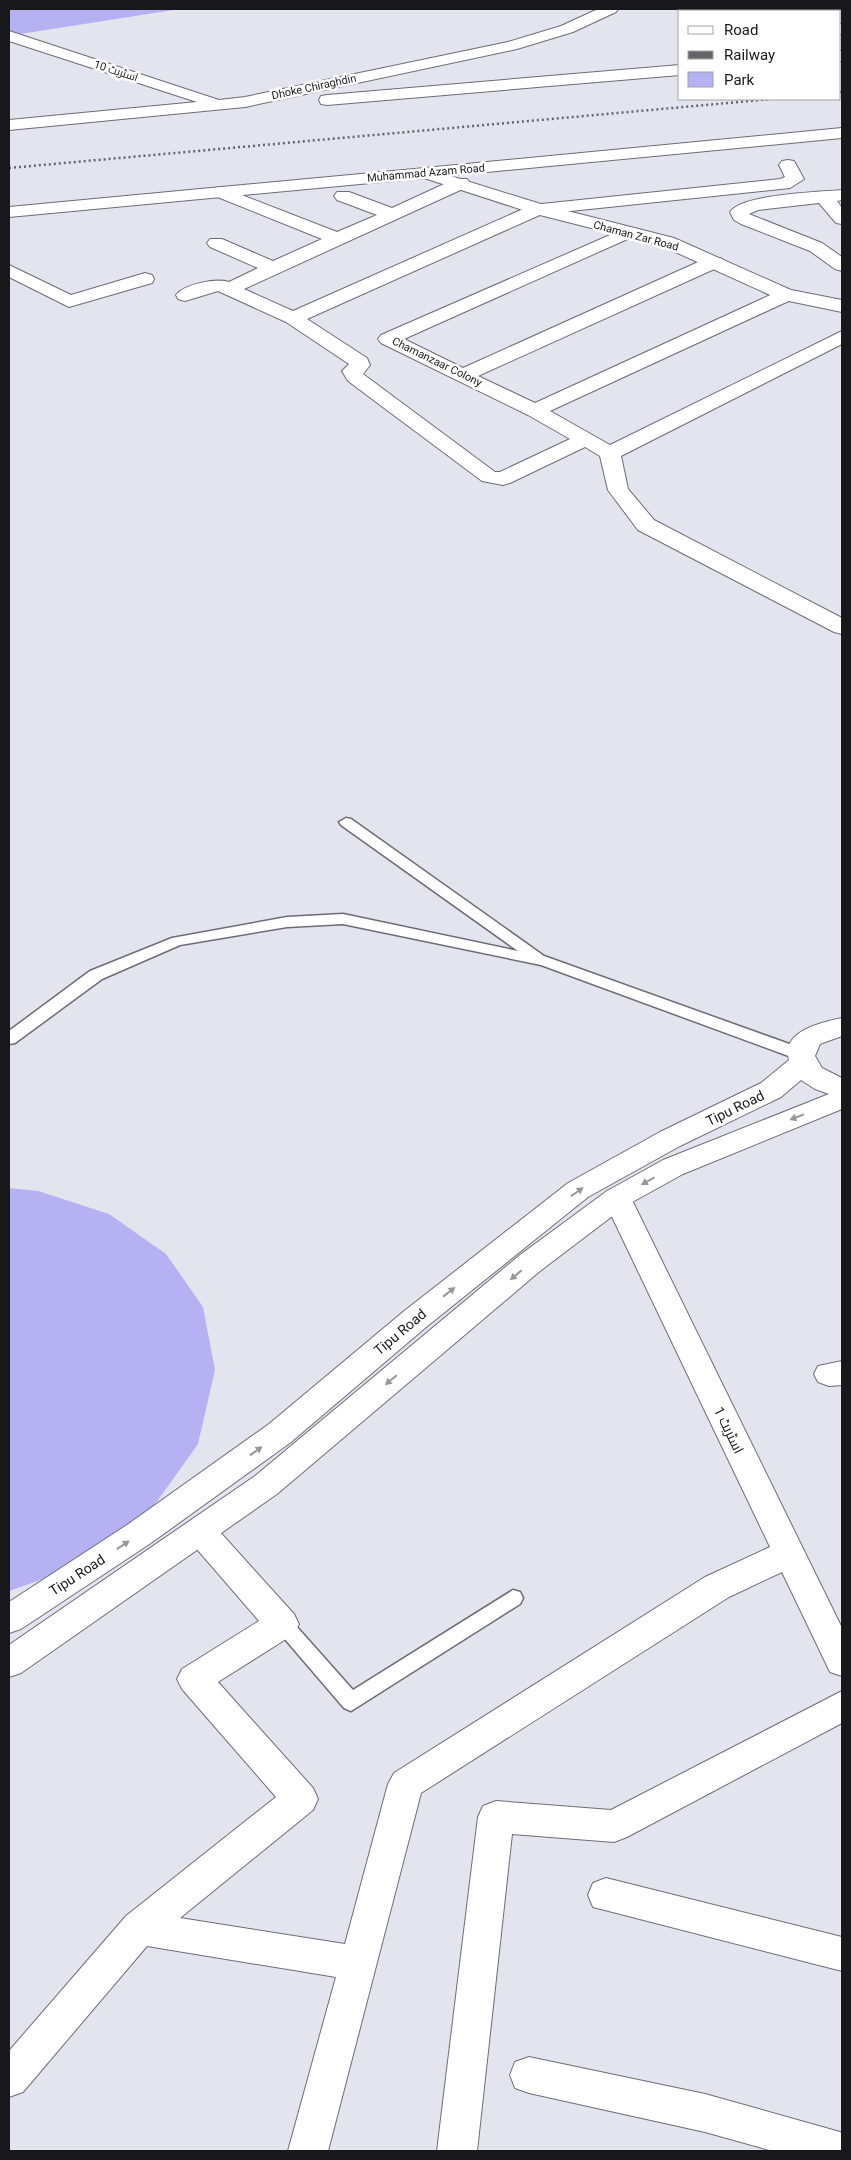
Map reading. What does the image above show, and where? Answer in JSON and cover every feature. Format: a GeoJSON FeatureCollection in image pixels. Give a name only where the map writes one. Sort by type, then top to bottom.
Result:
{"type":"FeatureCollection","features":[{"type":"Feature","properties":{"kind":"street","name":"Dhoke Chiraghdin"},"geometry":{"type":"LineString","coordinates":[[9,125],[223,105],[522,65],[567,29],[610,9]]}},
{"type":"Feature","properties":{"kind":"street","name":"اسٹریٹ 10"},"geometry":{"type":"LineString","coordinates":[[9,36],[223,105]]}},
{"type":"Feature","properties":{"kind":"street"},"geometry":{"type":"LineString","coordinates":[[245,102],[280,104],[522,65],[678,70]]}},
{"type":"Feature","properties":{"kind":"street","name":"Muhammad Azam Road"},"geometry":{"type":"LineString","coordinates":[[9,212],[842,133]]}},
{"type":"Feature","properties":{"kind":"street"},"geometry":{"type":"LineString","coordinates":[[293,318],[538,209],[784,184],[795,179],[788,164]]}},
{"type":"Feature","properties":{"kind":"street","name":"Chaman Zar Road"},"geometry":{"type":"LineString","coordinates":[[425,173],[538,209],[626,233],[668,242],[786,295],[842,306]]}},
{"type":"Feature","properties":{"kind":"street"},"geometry":{"type":"LineString","coordinates":[[230,288],[461,183]]}},
{"type":"Feature","properties":{"kind":"street"},"geometry":{"type":"LineString","coordinates":[[221,192],[338,239]]}},
{"type":"Feature","properties":{"kind":"street"},"geometry":{"type":"LineString","coordinates":[[842,195],[754,205],[739,212],[740,216],[816,247],[842,265]]}},
{"type":"Feature","properties":{"kind":"street"},"geometry":{"type":"LineString","coordinates":[[344,196],[392,214]]}},
{"type":"Feature","properties":{"kind":"street"},"geometry":{"type":"LineString","coordinates":[[824,197],[842,219]]}},
{"type":"Feature","properties":{"kind":"street","name":"Chamanzaar Colony"},"geometry":{"type":"LineString","coordinates":[[610,453],[535,411],[390,341],[389,337],[626,233]]}},
{"type":"Feature","properties":{"kind":"street"},"geometry":{"type":"LineString","coordinates":[[216,243],[273,268]]}},
{"type":"Feature","properties":{"kind":"street"},"geometry":{"type":"LineString","coordinates":[[462,375],[714,262]]}},
{"type":"Feature","properties":{"kind":"street"},"geometry":{"type":"LineString","coordinates":[[9,270],[69,301],[145,279]]}},
{"type":"Feature","properties":{"kind":"street"},"geometry":{"type":"LineString","coordinates":[[186,295],[216,284],[230,288],[293,318],[360,362],[360,365],[352,371],[355,377],[489,477],[503,479],[586,440]]}},
{"type":"Feature","properties":{"kind":"street"},"geometry":{"type":"LineString","coordinates":[[535,411],[786,295]]}},
{"type":"Feature","properties":{"kind":"street"},"geometry":{"type":"LineString","coordinates":[[842,337],[610,453],[618,490],[646,525],[842,627]]}},
{"type":"Feature","properties":{"kind":"street","name":"Tipu Road"},"geometry":{"type":"LineString","coordinates":[[9,1619],[139,1534],[280,1433],[414,1320],[578,1190],[670,1139],[771,1090],[802,1059],[807,1039],[836,1026]]}},
{"type":"Feature","properties":{"kind":"street"},"geometry":{"type":"LineString","coordinates":[[802,1059],[811,1074],[824,1083],[842,1088]]}},
{"type":"Feature","properties":{"kind":"street"},"geometry":{"type":"LineString","coordinates":[[9,1663],[266,1485],[530,1263],[617,1198],[673,1167],[731,1142],[842,1099]]}},
{"type":"Feature","properties":{"kind":"street","name":"اسٹریٹ 1"},"geometry":{"type":"LineString","coordinates":[[617,1198],[842,1662]]}},
{"type":"Feature","properties":{"kind":"street"},"geometry":{"type":"LineString","coordinates":[[9,2079],[139,1928],[300,1799],[194,1679],[282,1624],[200,1531]]}},
{"type":"Feature","properties":{"kind":"street"},"geometry":{"type":"LineString","coordinates":[[308,2151],[406,1784],[717,1587],[788,1554]]}},
{"type":"Feature","properties":{"kind":"street"},"geometry":{"type":"LineString","coordinates":[[457,2151],[496,1817],[614,1826],[842,1706]]}},
{"type":"Feature","properties":{"kind":"street"},"geometry":{"type":"LineString","coordinates":[[606,1895],[842,1954]]}},
{"type":"Feature","properties":{"kind":"street"},"geometry":{"type":"LineString","coordinates":[[139,1928],[358,1963]]}},
{"type":"Feature","properties":{"kind":"street"},"geometry":{"type":"LineString","coordinates":[[529,2075],[706,2113],[840,2151]]}},
{"type":"Feature","properties":{"kind":"lane"},"geometry":{"type":"LineString","coordinates":[[346,822],[544,961]]}},
{"type":"Feature","properties":{"kind":"lane"},"geometry":{"type":"LineString","coordinates":[[9,1039],[96,975],[177,941],[287,922],[343,919],[544,961],[802,1059]]}},
{"type":"Feature","properties":{"kind":"lane"},"geometry":{"type":"LineString","coordinates":[[282,1624],[351,1702],[512,1598]]}},
{"type":"Feature","properties":{"kind":"green space"},"geometry":{"type":"Polygon","coordinates":[[[9,9],[180,9],[20,34],[9,30],[9,9]]]}},
{"type":"Feature","properties":{"kind":"green space"},"geometry":{"type":"Polygon","coordinates":[[[9,1188],[38,1191],[109,1214],[166,1254],[203,1307],[215,1370],[198,1444],[148,1514],[69,1570],[9,1591],[9,1188]]]}},
{"type":"Feature","properties":{"kind":"railway"},"geometry":{"type":"LineString","coordinates":[[9,168],[761,100]]}}]}
